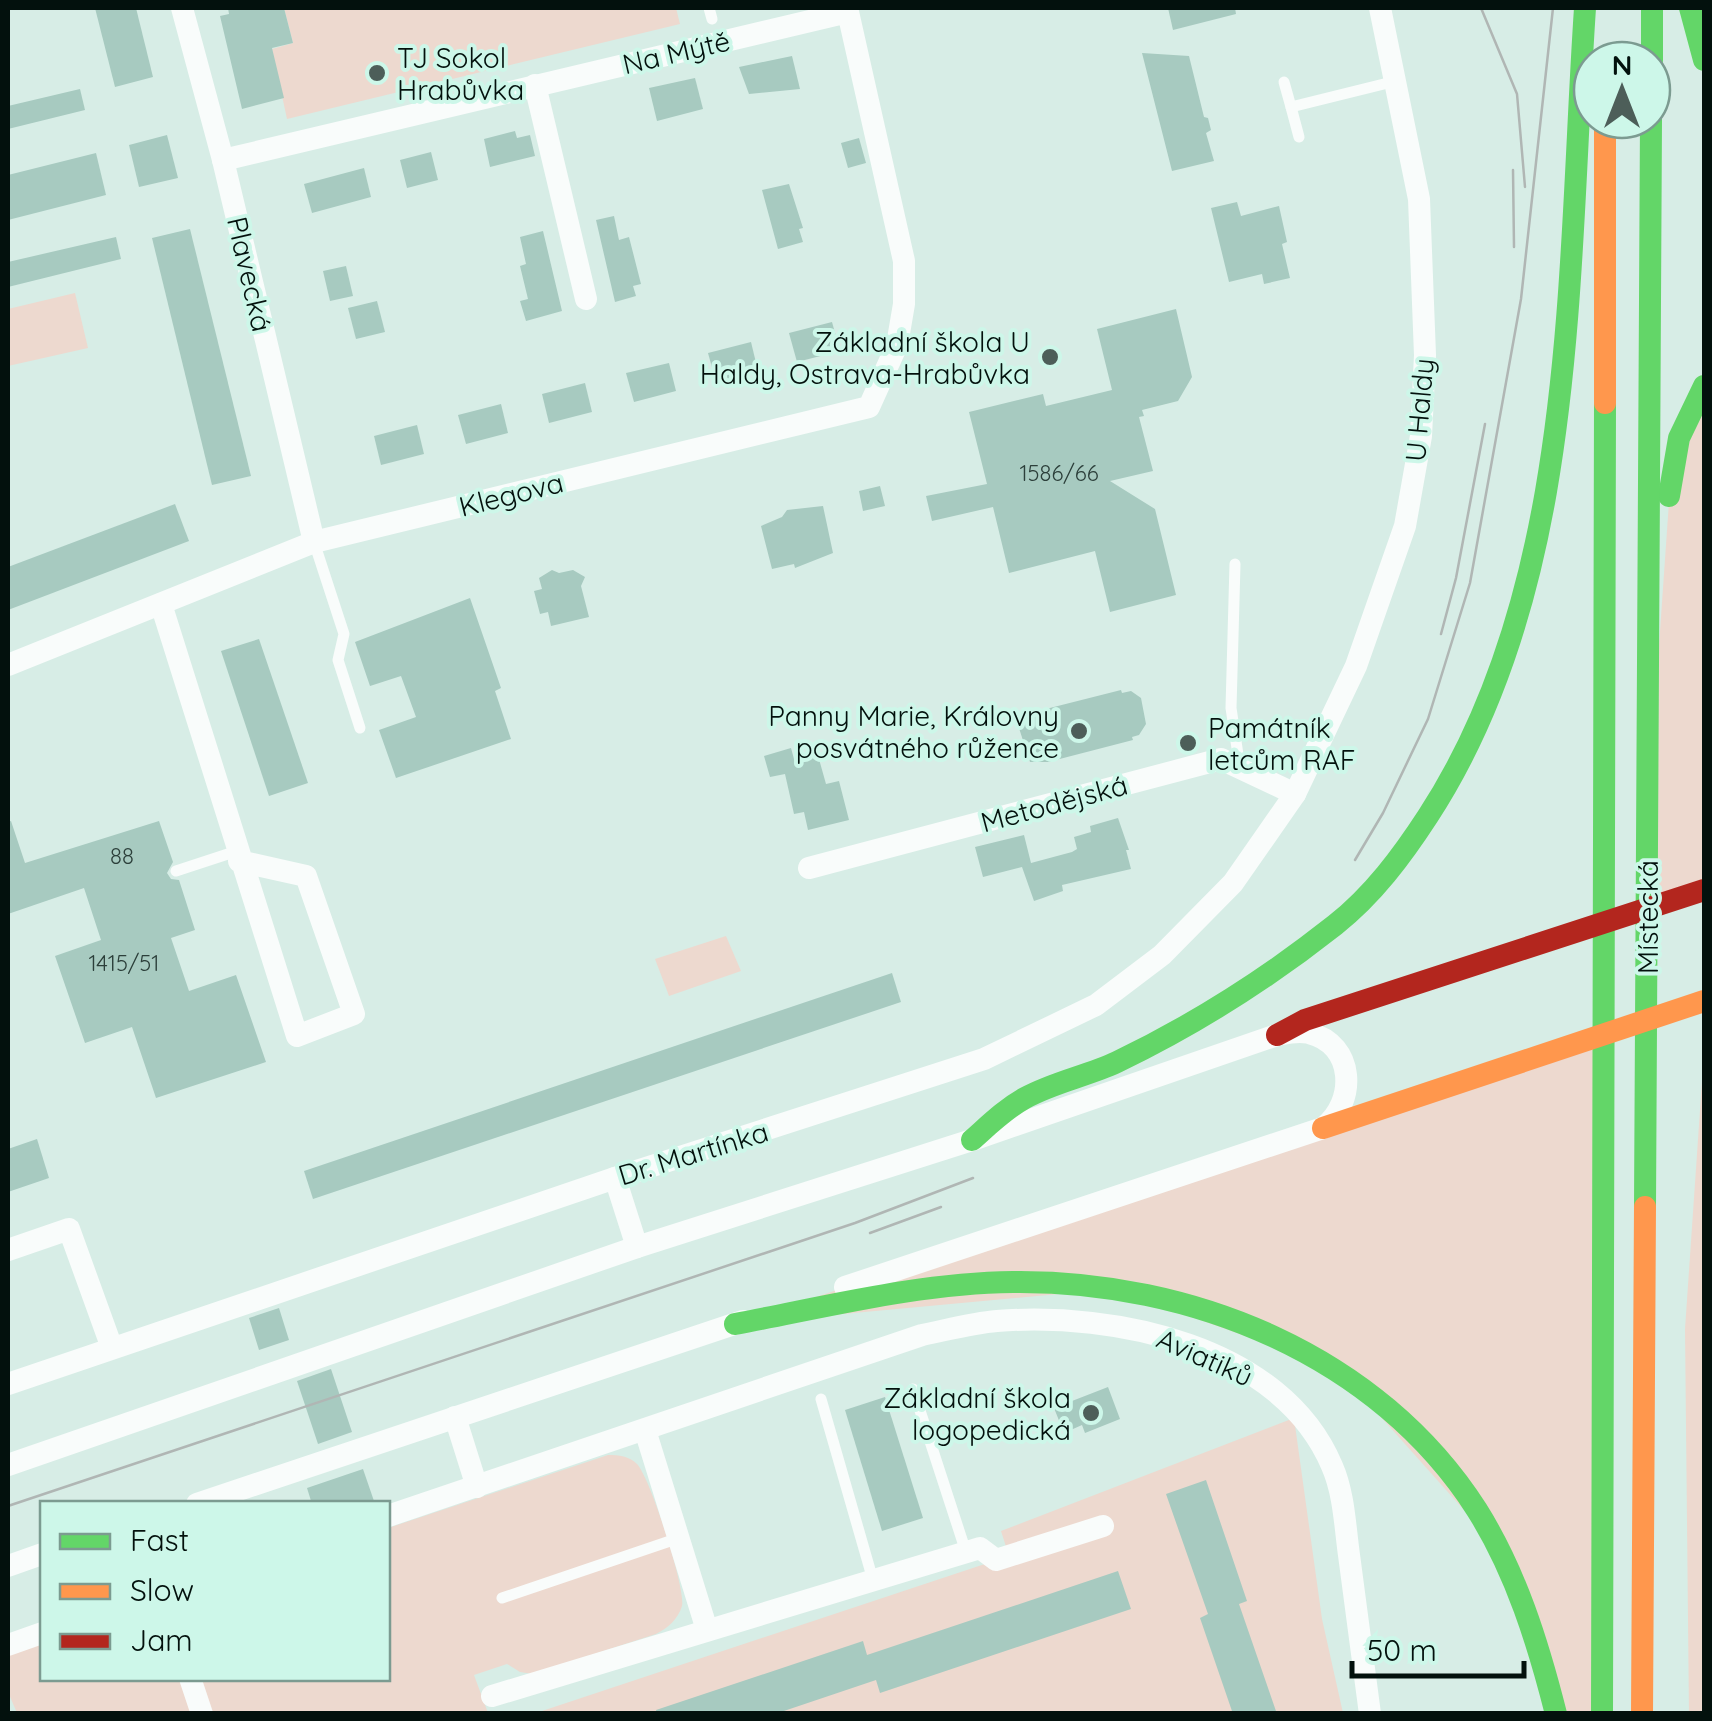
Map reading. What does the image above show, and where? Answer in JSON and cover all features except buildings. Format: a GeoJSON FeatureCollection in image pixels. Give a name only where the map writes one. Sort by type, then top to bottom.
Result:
{"type":"FeatureCollection","features":[{"type":"Feature","properties":{"kind":"highway"},"geometry":{"type":"LineString","coordinates":[[972,1140],[1014,1104],[1116,1062],[1248,985],[1335,926],[1373,890],[1403,853],[1459,768],[1487,712],[1509,653],[1527,596],[1549,484],[1586,8]]}},
{"type":"Feature","properties":{"kind":"highway"},"geometry":{"type":"LineString","coordinates":[[1605,8],[1605,40]]}},
{"type":"Feature","properties":{"kind":"highway"},"geometry":{"type":"LineString","coordinates":[[1652,8],[1652,40]]}},
{"type":"Feature","properties":{"kind":"highway"},"geometry":{"type":"LineString","coordinates":[[1690,8],[1704,60]]}},
{"type":"Feature","properties":{"kind":"highway","name":"Místecká"},"geometry":{"type":"LineString","coordinates":[[1602,1714],[1605,140]]}},
{"type":"Feature","properties":{"kind":"highway","name":"Místecká"},"geometry":{"type":"LineString","coordinates":[[1642,1714],[1651,140]]}},
{"type":"Feature","properties":{"kind":"highway"},"geometry":{"type":"LineString","coordinates":[[1648,804],[1671,472],[1690,406],[1704,386]]}},
{"type":"Feature","properties":{"kind":"highway"},"geometry":{"type":"LineString","coordinates":[[1277,1035],[1305,1020],[1704,890]]}},
{"type":"Feature","properties":{"kind":"highway"},"geometry":{"type":"LineString","coordinates":[[1323,1128],[1704,1000]]}},
{"type":"Feature","properties":{"kind":"highway"},"geometry":{"type":"LineString","coordinates":[[735,1324],[976,1284],[1062,1284],[1144,1293],[1294,1343],[1338,1369],[1387,1406],[1459,1484],[1497,1547],[1521,1603],[1546,1671],[1556,1714]]}},
{"type":"Feature","properties":{"kind":"street","name":"Plavecká"},"geometry":{"type":"LineString","coordinates":[[182,8],[223,160],[314,542]]}},
{"type":"Feature","properties":{"kind":"street","name":"U Haldy"},"geometry":{"type":"LineString","coordinates":[[1294,794],[1356,666],[1405,526],[1421,436],[1425,354],[1419,199],[1380,8]]}},
{"type":"Feature","properties":{"kind":"street","name":"Na Mýtě"},"geometry":{"type":"LineString","coordinates":[[223,160],[848,12],[904,260],[904,304],[898,345],[869,408]]}},
{"type":"Feature","properties":{"kind":"street"},"geometry":{"type":"LineString","coordinates":[[535,85],[586,300]]}},
{"type":"Feature","properties":{"kind":"street","name":"Klegova"},"geometry":{"type":"LineString","coordinates":[[8,665],[314,542],[869,408]]}},
{"type":"Feature","properties":{"kind":"street"},"geometry":{"type":"LineString","coordinates":[[160,604],[238,856],[296,1036],[354,1014],[306,876],[238,856]]}},
{"type":"Feature","properties":{"kind":"street","name":"Metodějská"},"geometry":{"type":"LineString","coordinates":[[809,868],[1221,759],[1294,794]]}},
{"type":"Feature","properties":{"kind":"street","name":"Dr. Martínka"},"geometry":{"type":"LineString","coordinates":[[8,1384],[615,1178],[984,1059],[1096,1005],[1162,955],[1234,883],[1294,794]]}},
{"type":"Feature","properties":{"kind":"street"},"geometry":{"type":"LineString","coordinates":[[8,1465],[637,1247],[972,1140],[1277,1035],[1302,1031],[1315,1034],[1340,1056],[1347,1076],[1346,1096],[1338,1114],[1323,1128],[205,1501]]}},
{"type":"Feature","properties":{"kind":"street"},"geometry":{"type":"LineString","coordinates":[[615,1178],[637,1247]]}},
{"type":"Feature","properties":{"kind":"street"},"geometry":{"type":"LineString","coordinates":[[8,1250],[69,1229],[112,1348]]}},
{"type":"Feature","properties":{"kind":"street","name":"Aviatiků"},"geometry":{"type":"LineString","coordinates":[[390,1515],[922,1335],[996,1321],[1134,1328],[1218,1357],[1280,1394],[1320,1442],[1340,1488],[1370,1714]]}},
{"type":"Feature","properties":{"kind":"street"},"geometry":{"type":"LineString","coordinates":[[455,1417],[477,1487]]}},
{"type":"Feature","properties":{"kind":"street"},"geometry":{"type":"LineString","coordinates":[[645,1430],[707,1630]]}},
{"type":"Feature","properties":{"kind":"street"},"geometry":{"type":"LineString","coordinates":[[492,1696],[980,1548],[996,1560],[1104,1526]]}},
{"type":"Feature","properties":{"kind":"street"},"geometry":{"type":"LineString","coordinates":[[8,1566],[40,1555]]}},
{"type":"Feature","properties":{"kind":"street"},"geometry":{"type":"LineString","coordinates":[[8,1645],[40,1634]]}},
{"type":"Feature","properties":{"kind":"street"},"geometry":{"type":"LineString","coordinates":[[191,1681],[202,1714]]}},
{"type":"Feature","properties":{"kind":"lane"},"geometry":{"type":"LineString","coordinates":[[1291,108],[1396,81]]}},
{"type":"Feature","properties":{"kind":"lane"},"geometry":{"type":"LineString","coordinates":[[1284,82],[1299,137]]}},
{"type":"Feature","properties":{"kind":"lane"},"geometry":{"type":"LineString","coordinates":[[314,542],[344,634],[338,660],[360,728]]}},
{"type":"Feature","properties":{"kind":"lane"},"geometry":{"type":"LineString","coordinates":[[1235,564],[1231,708],[1240,768]]}},
{"type":"Feature","properties":{"kind":"lane"},"geometry":{"type":"LineString","coordinates":[[176,871],[238,856]]}},
{"type":"Feature","properties":{"kind":"lane"},"geometry":{"type":"LineString","coordinates":[[914,1389],[966,1552]]}},
{"type":"Feature","properties":{"kind":"lane"},"geometry":{"type":"LineString","coordinates":[[820,1399],[873,1580]]}},
{"type":"Feature","properties":{"kind":"lane"},"geometry":{"type":"LineString","coordinates":[[502,1598],[678,1538]]}},
{"type":"Feature","properties":{"kind":"shaded area","name":"TJ Sokol Hrabůvka"},"geometry":{"type":"Polygon","coordinates":[[[284,8],[676,8],[680,24],[287,119],[272,49],[293,43],[284,8]]]}},
{"type":"Feature","properties":{"kind":"shaded area"},"geometry":{"type":"Polygon","coordinates":[[[75,293],[88,348],[8,366],[8,309],[75,293]]]}},
{"type":"Feature","properties":{"kind":"shaded area"},"geometry":{"type":"Polygon","coordinates":[[[1704,386],[1704,888],[1647,906],[1648,804],[1671,473],[1704,386]]]}},
{"type":"Feature","properties":{"kind":"shaded area"},"geometry":{"type":"Polygon","coordinates":[[[726,936],[741,971],[669,996],[655,959],[726,936]]]}},
{"type":"Feature","properties":{"kind":"shaded area"},"geometry":{"type":"Polygon","coordinates":[[[1602,1035],[1601,1713],[1556,1713],[1497,1547],[1338,1369],[1113,1289],[735,1324],[1602,1035]]]}},
{"type":"Feature","properties":{"kind":"shaded area"},"geometry":{"type":"Polygon","coordinates":[[[1704,1052],[1704,1713],[1689,1714],[1685,1329],[1704,1052]]]}},
{"type":"Feature","properties":{"kind":"shaded area"},"geometry":{"type":"Polygon","coordinates":[[[1294,1418],[1322,1619],[1343,1713],[533,1714],[1009,1556],[1001,1531],[1294,1418]]]}},
{"type":"Feature","properties":{"kind":"shaded area"},"geometry":{"type":"Polygon","coordinates":[[[608,1455],[620,1456],[631,1459],[643,1473],[673,1557],[682,1606],[672,1623],[656,1634],[533,1674],[507,1664],[474,1675],[488,1713],[17,1713],[8,1692],[8,1655],[40,1644],[40,1681],[390,1681],[390,1527],[608,1455]]]}},
{"type":"Feature","properties":{"kind":"tram line"},"geometry":{"type":"LineString","coordinates":[[1481,8],[1517,94],[1525,187]]}},
{"type":"Feature","properties":{"kind":"tram line"},"geometry":{"type":"LineString","coordinates":[[1355,860],[1383,813],[1428,719],[1470,583],[1521,299],[1553,8]]}},
{"type":"Feature","properties":{"kind":"tram line"},"geometry":{"type":"LineString","coordinates":[[1513,170],[1514,247]]}},
{"type":"Feature","properties":{"kind":"tram line"},"geometry":{"type":"LineString","coordinates":[[1441,634],[1456,578],[1485,424]]}},
{"type":"Feature","properties":{"kind":"tram line"},"geometry":{"type":"LineString","coordinates":[[8,1506],[855,1223],[973,1178]]}},
{"type":"Feature","properties":{"kind":"tram line"},"geometry":{"type":"LineString","coordinates":[[870,1233],[941,1207]]}},
{"type":"Feature","properties":{"kind":"traffic: fast"},"geometry":{"type":"LineString","coordinates":[[972,1140],[1025,1098],[1117,1062],[1202,1016],[1284,964],[1335,925],[1374,888],[1408,846],[1477,726],[1513,630],[1539,529],[1556,425],[1567,319],[1585,8]]}},
{"type":"Feature","properties":{"kind":"traffic: fast"},"geometry":{"type":"LineString","coordinates":[[1652,8],[1652,40]]}},
{"type":"Feature","properties":{"kind":"traffic: fast"},"geometry":{"type":"LineString","coordinates":[[1690,8],[1704,60]]}},
{"type":"Feature","properties":{"kind":"traffic: fast"},"geometry":{"type":"LineString","coordinates":[[1645,1207],[1651,140]]}},
{"type":"Feature","properties":{"kind":"traffic: fast"},"geometry":{"type":"LineString","coordinates":[[1669,496],[1679,438],[1704,386]]}},
{"type":"Feature","properties":{"kind":"traffic: fast"},"geometry":{"type":"LineString","coordinates":[[1602,1714],[1605,403]]}},
{"type":"Feature","properties":{"kind":"traffic: fast"},"geometry":{"type":"LineString","coordinates":[[735,1324],[908,1291],[1013,1282],[1080,1285],[1147,1295],[1212,1312],[1275,1337],[1334,1369],[1388,1409],[1436,1456],[1477,1510],[1524,1609],[1556,1714]]}},
{"type":"Feature","properties":{"kind":"traffic: slow"},"geometry":{"type":"LineString","coordinates":[[1605,140],[1605,403]]}},
{"type":"Feature","properties":{"kind":"traffic: slow"},"geometry":{"type":"LineString","coordinates":[[1323,1128],[1704,1001]]}},
{"type":"Feature","properties":{"kind":"traffic: slow"},"geometry":{"type":"LineString","coordinates":[[1642,1714],[1645,1207]]}},
{"type":"Feature","properties":{"kind":"traffic: jam"},"geometry":{"type":"LineString","coordinates":[[1277,1035],[1305,1020],[1704,890]]}},
{"type":"Feature","properties":{"kind":"place","name":"TJ Sokol Hrabůvka"},"geometry":{"type":"Point","coordinates":[377,73]}},
{"type":"Feature","properties":{"kind":"place","name":"Základní škola U Haldy, Ostrava-Hrabůvka"},"geometry":{"type":"Point","coordinates":[1050,357]}},
{"type":"Feature","properties":{"kind":"place","name":"Panny Marie, Královny posvátného růžence"},"geometry":{"type":"Point","coordinates":[1079,731]}},
{"type":"Feature","properties":{"kind":"place","name":"Památník letcům RAF"},"geometry":{"type":"Point","coordinates":[1188,743]}},
{"type":"Feature","properties":{"kind":"place","name":"Základní škola logopedická"},"geometry":{"type":"Point","coordinates":[1091,1413]}}]}
